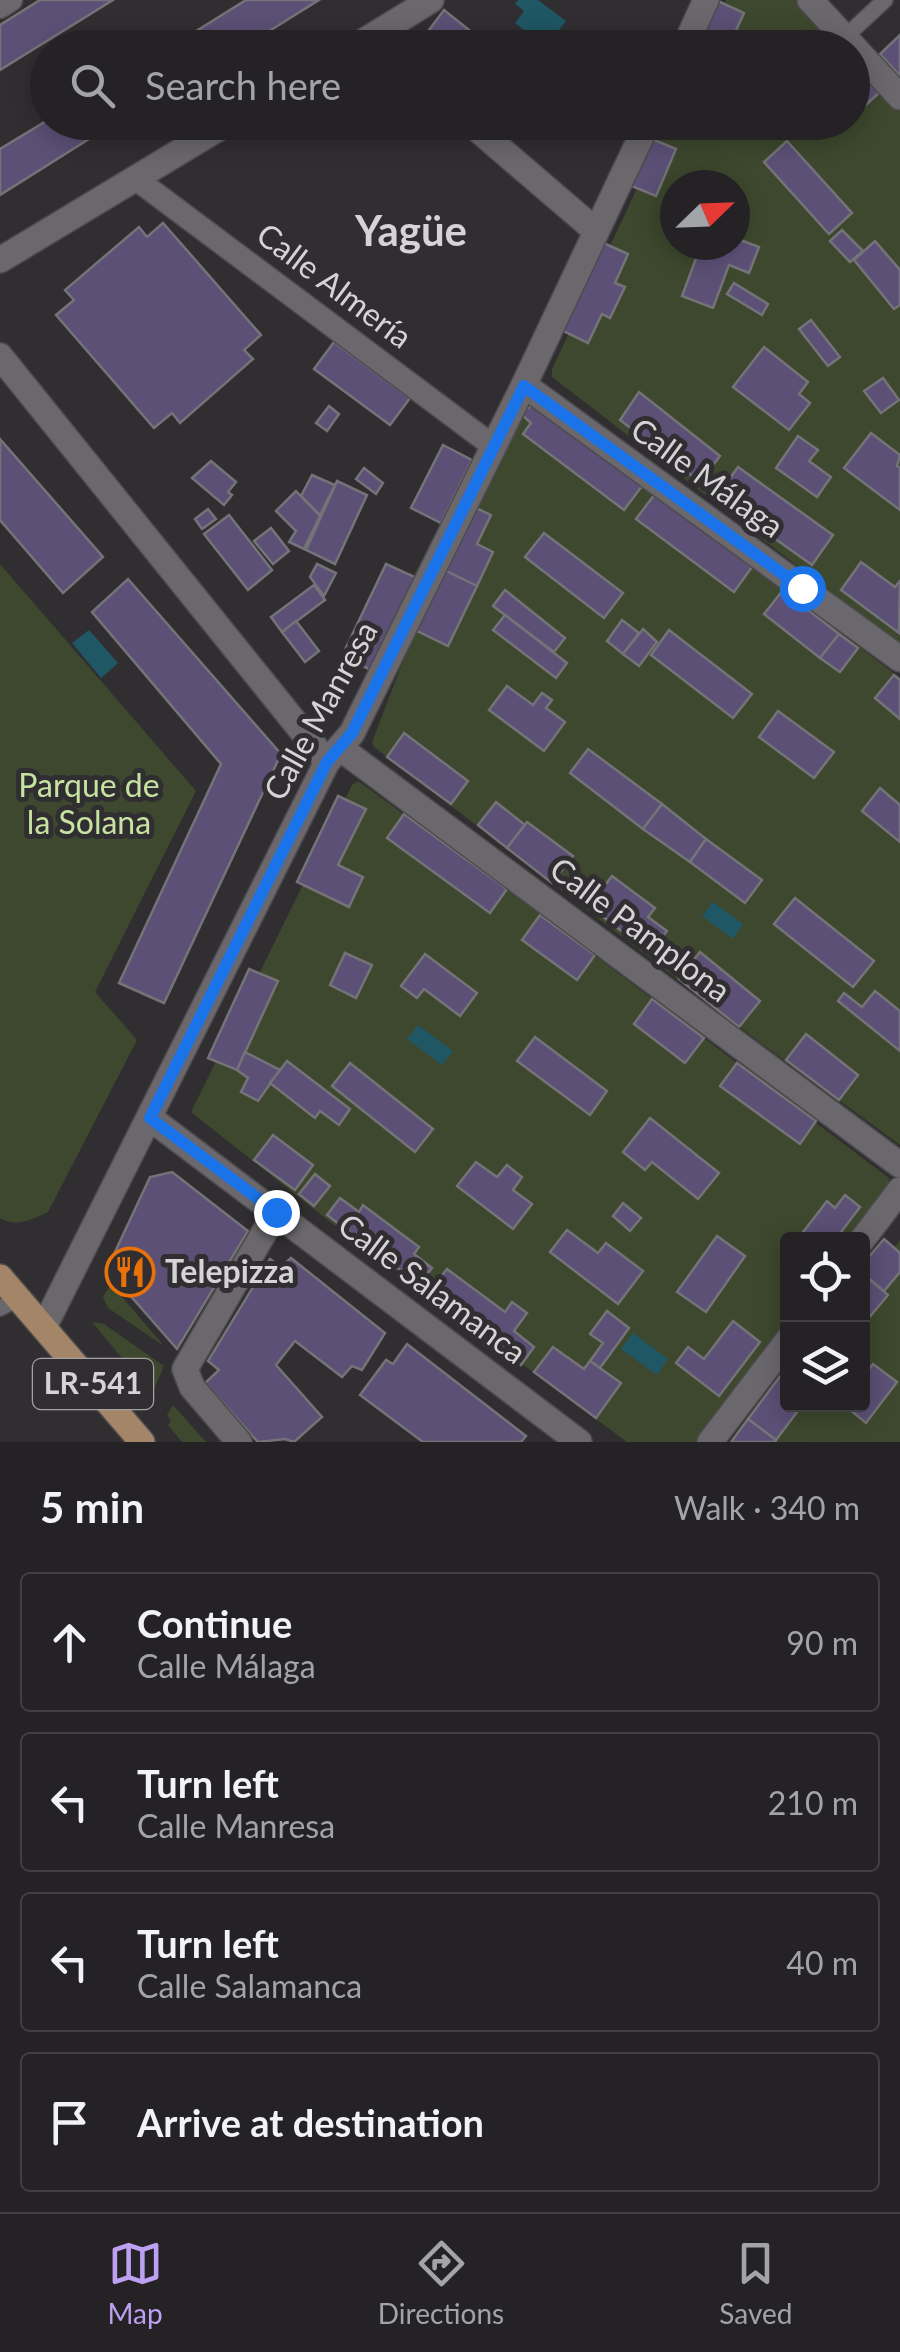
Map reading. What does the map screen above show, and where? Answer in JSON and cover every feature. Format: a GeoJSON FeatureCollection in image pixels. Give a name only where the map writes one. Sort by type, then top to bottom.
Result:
{"type":"FeatureCollection","features":[{"type":"Feature","properties":{"kind":"main road","name":"LR-541"},"geometry":{"type":"LineString","coordinates":[[0,1277],[9,1303],[44,1327],[142,1442]]}},
{"type":"Feature","properties":{"kind":"street"},"geometry":{"type":"LineString","coordinates":[[0,7],[11,0]]}},
{"type":"Feature","properties":{"kind":"street"},"geometry":{"type":"LineString","coordinates":[[388,30],[431,0]]}},
{"type":"Feature","properties":{"kind":"street"},"geometry":{"type":"LineString","coordinates":[[692,30],[706,0]]}},
{"type":"Feature","properties":{"kind":"street"},"geometry":{"type":"LineString","coordinates":[[810,0],[837,30]]}},
{"type":"Feature","properties":{"kind":"street"},"geometry":{"type":"LineString","coordinates":[[870,65],[900,97]]}},
{"type":"Feature","properties":{"kind":"street"},"geometry":{"type":"LineString","coordinates":[[0,260],[200,140]]}},
{"type":"Feature","properties":{"kind":"street"},"geometry":{"type":"LineString","coordinates":[[489,140],[596,231]]}},
{"type":"Feature","properties":{"kind":"street","name":"Calle Manresa"},"geometry":{"type":"LineString","coordinates":[[44,1327],[334,755],[352,733],[524,386],[639,140]]}},
{"type":"Feature","properties":{"kind":"street","name":"Calle Almería"},"geometry":{"type":"LineString","coordinates":[[136,179],[493,446]]}},
{"type":"Feature","properties":{"kind":"street","name":"Calle Pamplona"},"geometry":{"type":"LineString","coordinates":[[0,356],[334,755],[900,1164]]}},
{"type":"Feature","properties":{"kind":"street","name":"Calle Málaga"},"geometry":{"type":"LineString","coordinates":[[524,386],[900,659]]}},
{"type":"Feature","properties":{"kind":"street","name":"Calle Salamanca"},"geometry":{"type":"LineString","coordinates":[[150,1118],[579,1442]]}},
{"type":"Feature","properties":{"kind":"street"},"geometry":{"type":"LineString","coordinates":[[868,1232],[900,1190]]}},
{"type":"Feature","properties":{"kind":"street"},"geometry":{"type":"LineString","coordinates":[[239,1442],[192,1387],[184,1369],[276,1212]]}},
{"type":"Feature","properties":{"kind":"street"},"geometry":{"type":"LineString","coordinates":[[710,1442],[780,1350]]}},
{"type":"Feature","properties":{"kind":"lane"},"geometry":{"type":"LineString","coordinates":[[853,30],[885,0]]}},
{"type":"Feature","properties":{"kind":"green space"},"geometry":{"type":"Polygon","coordinates":[[[726,0],[796,0],[827,30],[712,30],[726,0]]]}},
{"type":"Feature","properties":{"kind":"green space"},"geometry":{"type":"Polygon","coordinates":[[[870,75],[900,109],[900,645],[552,377],[552,369],[660,140],[870,140],[870,75]]]}},
{"type":"Feature","properties":{"kind":"green space"},"geometry":{"type":"Polygon","coordinates":[[[534,405],[652,489],[900,678],[900,1145],[374,747],[372,742],[415,630],[525,408],[534,405]]]}},
{"type":"Feature","properties":{"kind":"green space","name":"Parque de la Solana"},"geometry":{"type":"Polygon","coordinates":[[[0,564],[196,791],[95,992],[137,1040],[48,1212],[18,1222],[0,1218],[0,564]]]}},
{"type":"Feature","properties":{"kind":"green space"},"geometry":{"type":"Polygon","coordinates":[[[358,781],[507,889],[889,1178],[889,1184],[853,1232],[780,1232],[780,1332],[699,1442],[627,1442],[325,1218],[191,1112],[352,785],[358,781]]]}},
{"type":"Feature","properties":{"kind":"green space"},"geometry":{"type":"Polygon","coordinates":[[[900,1240],[900,1442],[746,1442],[780,1411],[870,1412],[870,1280],[900,1240]]]}},
{"type":"Feature","properties":{"kind":"green space"},"geometry":{"type":"Polygon","coordinates":[[[111,1284],[164,1346],[108,1308],[103,1297],[111,1284]]]}},
{"type":"Feature","properties":{"kind":"green space"},"geometry":{"type":"Polygon","coordinates":[[[92,1322],[104,1324],[164,1366],[152,1394],[92,1322]]]}},
{"type":"Feature","properties":{"kind":"green space"},"geometry":{"type":"Polygon","coordinates":[[[173,1405],[206,1442],[182,1442],[168,1425],[171,1421],[167,1415],[173,1405]]]}},
{"type":"Feature","properties":{"kind":"water"},"geometry":{"type":"Polygon","coordinates":[[[518,0],[538,0],[566,21],[559,30],[524,30],[515,23],[524,11],[515,4],[518,0]]]}},
{"type":"Feature","properties":{"kind":"water"},"geometry":{"type":"Polygon","coordinates":[[[89,630],[118,663],[101,678],[72,643],[89,630]]]}},
{"type":"Feature","properties":{"kind":"water"},"geometry":{"type":"Polygon","coordinates":[[[713,902],[743,924],[733,939],[702,916],[713,902]]]}},
{"type":"Feature","properties":{"kind":"water"},"geometry":{"type":"Polygon","coordinates":[[[418,1025],[453,1051],[442,1065],[407,1039],[418,1025]]]}},
{"type":"Feature","properties":{"kind":"water"},"geometry":{"type":"Polygon","coordinates":[[[633,1333],[668,1359],[657,1375],[621,1349],[633,1333]]]}},
{"type":"Feature","properties":{"kind":"building"},"geometry":{"type":"Polygon","coordinates":[[[40,0],[113,0],[65,30],[30,30],[30,51],[0,70],[0,25],[40,0]]]}},
{"type":"Feature","properties":{"kind":"building"},"geometry":{"type":"Polygon","coordinates":[[[246,0],[319,0],[271,30],[198,30],[246,0]]]}},
{"type":"Feature","properties":{"kind":"building"},"geometry":{"type":"Polygon","coordinates":[[[716,0],[744,13],[736,30],[702,30],[716,0]]]}},
{"type":"Feature","properties":{"kind":"building"},"geometry":{"type":"Polygon","coordinates":[[[444,10],[469,30],[429,30],[444,10]]]}},
{"type":"Feature","properties":{"kind":"building"},"geometry":{"type":"Polygon","coordinates":[[[900,35],[900,76],[880,54],[900,35]]]}},
{"type":"Feature","properties":{"kind":"building"},"geometry":{"type":"Polygon","coordinates":[[[870,82],[880,92],[870,101],[870,82]]]}},
{"type":"Feature","properties":{"kind":"building"},"geometry":{"type":"Polygon","coordinates":[[[30,131],[30,140],[87,140],[0,195],[0,149],[30,131]]]}},
{"type":"Feature","properties":{"kind":"building"},"geometry":{"type":"Polygon","coordinates":[[[646,140],[676,149],[667,170],[660,170],[656,196],[627,184],[646,140]]]}},
{"type":"Feature","properties":{"kind":"building"},"geometry":{"type":"Polygon","coordinates":[[[787,141],[852,213],[829,234],[764,162],[787,141]]]}},
{"type":"Feature","properties":{"kind":"building"},"geometry":{"type":"Polygon","coordinates":[[[163,223],[261,335],[244,350],[253,359],[180,423],[172,413],[154,428],[56,315],[74,300],[65,290],[139,227],[147,237],[163,223]]]}},
{"type":"Feature","properties":{"kind":"building"},"geometry":{"type":"Polygon","coordinates":[[[842,230],[863,251],[850,262],[830,241],[842,230]]]}},
{"type":"Feature","properties":{"kind":"building"},"geometry":{"type":"Polygon","coordinates":[[[599,241],[628,254],[615,283],[625,287],[610,318],[602,314],[588,343],[557,328],[599,241]]]}},
{"type":"Feature","properties":{"kind":"building"},"geometry":{"type":"Polygon","coordinates":[[[875,241],[900,270],[900,305],[894,309],[854,260],[875,241]]]}},
{"type":"Feature","properties":{"kind":"building"},"geometry":{"type":"Polygon","coordinates":[[[750,244],[759,247],[749,273],[729,265],[713,308],[682,296],[695,260],[750,260],[750,244]]]}},
{"type":"Feature","properties":{"kind":"building"},"geometry":{"type":"Polygon","coordinates":[[[734,283],[768,304],[762,315],[727,294],[734,283]]]}},
{"type":"Feature","properties":{"kind":"building"},"geometry":{"type":"Polygon","coordinates":[[[811,320],[840,357],[828,366],[799,329],[811,320]]]}},
{"type":"Feature","properties":{"kind":"building"},"geometry":{"type":"Polygon","coordinates":[[[334,342],[410,398],[390,425],[314,369],[334,342]]]}},
{"type":"Feature","properties":{"kind":"building"},"geometry":{"type":"Polygon","coordinates":[[[764,347],[808,382],[799,394],[810,403],[789,430],[733,387],[764,347]]]}},
{"type":"Feature","properties":{"kind":"building"},"geometry":{"type":"Polygon","coordinates":[[[883,378],[899,400],[881,413],[864,391],[883,378]]]}},
{"type":"Feature","properties":{"kind":"building"},"geometry":{"type":"Polygon","coordinates":[[[639,392],[720,456],[700,482],[620,420],[639,392]]]}},
{"type":"Feature","properties":{"kind":"building"},"geometry":{"type":"Polygon","coordinates":[[[534,405],[642,486],[624,510],[523,434],[531,423],[519,412],[534,405]]]}},
{"type":"Feature","properties":{"kind":"building"},"geometry":{"type":"Polygon","coordinates":[[[329,406],[339,414],[327,431],[316,423],[329,406]]]}},
{"type":"Feature","properties":{"kind":"building"},"geometry":{"type":"Polygon","coordinates":[[[871,433],[900,455],[900,510],[844,468],[871,433]]]}},
{"type":"Feature","properties":{"kind":"building"},"geometry":{"type":"Polygon","coordinates":[[[798,436],[818,450],[809,461],[831,477],[817,497],[776,468],[798,436]]]}},
{"type":"Feature","properties":{"kind":"building"},"geometry":{"type":"Polygon","coordinates":[[[0,439],[103,557],[63,593],[0,520],[0,439]]]}},
{"type":"Feature","properties":{"kind":"building"},"geometry":{"type":"Polygon","coordinates":[[[443,445],[472,460],[441,523],[411,508],[443,445]]]}},
{"type":"Feature","properties":{"kind":"building"},"geometry":{"type":"Polygon","coordinates":[[[211,461],[236,482],[224,505],[192,478],[211,461]]]}},
{"type":"Feature","properties":{"kind":"building"},"geometry":{"type":"Polygon","coordinates":[[[738,467],[833,535],[812,565],[716,497],[738,467]]]}},
{"type":"Feature","properties":{"kind":"building"},"geometry":{"type":"Polygon","coordinates":[[[364,468],[383,483],[376,494],[356,479],[364,468]]]}},
{"type":"Feature","properties":{"kind":"building"},"geometry":{"type":"Polygon","coordinates":[[[312,475],[335,485],[320,515],[301,496],[312,475]]]}},
{"type":"Feature","properties":{"kind":"building"},"geometry":{"type":"Polygon","coordinates":[[[337,481],[367,495],[335,564],[306,550],[337,481]]]}},
{"type":"Feature","properties":{"kind":"building"},"geometry":{"type":"Polygon","coordinates":[[[296,491],[320,516],[304,549],[289,542],[296,531],[276,511],[296,491]]]}},
{"type":"Feature","properties":{"kind":"building"},"geometry":{"type":"Polygon","coordinates":[[[655,494],[752,567],[734,592],[636,519],[655,494]]]}},
{"type":"Feature","properties":{"kind":"building"},"geometry":{"type":"Polygon","coordinates":[[[474,507],[491,515],[477,544],[493,552],[477,586],[444,570],[474,507]]]}},
{"type":"Feature","properties":{"kind":"building"},"geometry":{"type":"Polygon","coordinates":[[[208,509],[216,519],[202,529],[195,519],[208,509]]]}},
{"type":"Feature","properties":{"kind":"building"},"geometry":{"type":"Polygon","coordinates":[[[229,515],[272,570],[248,590],[204,534],[229,515]]]}},
{"type":"Feature","properties":{"kind":"building"},"geometry":{"type":"Polygon","coordinates":[[[271,528],[289,551],[273,564],[254,541],[271,528]]]}},
{"type":"Feature","properties":{"kind":"building"},"geometry":{"type":"Polygon","coordinates":[[[544,533],[623,593],[604,618],[525,557],[544,533]]]}},
{"type":"Feature","properties":{"kind":"building"},"geometry":{"type":"Polygon","coordinates":[[[861,562],[895,587],[900,581],[899,633],[841,590],[861,562]]]}},
{"type":"Feature","properties":{"kind":"building"},"geometry":{"type":"Polygon","coordinates":[[[317,564],[336,573],[324,596],[310,577],[317,564]]]}},
{"type":"Feature","properties":{"kind":"building"},"geometry":{"type":"Polygon","coordinates":[[[386,564],[417,578],[373,671],[342,656],[386,564]]]}},
{"type":"Feature","properties":{"kind":"building"},"geometry":{"type":"Polygon","coordinates":[[[444,570],[477,586],[448,646],[415,630],[444,570]]]}},
{"type":"Feature","properties":{"kind":"building"},"geometry":{"type":"Polygon","coordinates":[[[128,579],[281,754],[164,1003],[119,983],[221,764],[92,612],[128,579]]]}},
{"type":"Feature","properties":{"kind":"building"},"geometry":{"type":"Polygon","coordinates":[[[314,585],[325,600],[282,632],[271,617],[314,585]]]}},
{"type":"Feature","properties":{"kind":"building"},"geometry":{"type":"Polygon","coordinates":[[[505,590],[565,638],[554,652],[493,606],[505,590]]]}},
{"type":"Feature","properties":{"kind":"building"},"geometry":{"type":"Polygon","coordinates":[[[783,590],[839,634],[820,658],[764,614],[783,590]]]}},
{"type":"Feature","properties":{"kind":"building"},"geometry":{"type":"Polygon","coordinates":[[[505,615],[567,663],[556,678],[493,630],[505,615]]]}},
{"type":"Feature","properties":{"kind":"building"},"geometry":{"type":"Polygon","coordinates":[[[622,620],[639,633],[623,654],[607,641],[622,620]]]}},
{"type":"Feature","properties":{"kind":"building"},"geometry":{"type":"Polygon","coordinates":[[[296,621],[319,651],[305,662],[282,632],[296,621]]]}},
{"type":"Feature","properties":{"kind":"building"},"geometry":{"type":"Polygon","coordinates":[[[643,629],[657,642],[639,666],[623,654],[643,629]]]}},
{"type":"Feature","properties":{"kind":"building"},"geometry":{"type":"Polygon","coordinates":[[[669,630],[752,694],[733,718],[651,655],[669,630]]]}},
{"type":"Feature","properties":{"kind":"building"},"geometry":{"type":"Polygon","coordinates":[[[839,634],[858,648],[840,672],[820,658],[839,634]]]}},
{"type":"Feature","properties":{"kind":"building"},"geometry":{"type":"Polygon","coordinates":[[[894,675],[900,680],[900,719],[875,698],[894,675]]]}},
{"type":"Feature","properties":{"kind":"building"},"geometry":{"type":"Polygon","coordinates":[[[507,686],[533,705],[542,693],[552,700],[546,708],[565,722],[544,751],[489,710],[507,686]]]}},
{"type":"Feature","properties":{"kind":"building"},"geometry":{"type":"Polygon","coordinates":[[[778,711],[834,752],[814,778],[759,737],[778,711]]]}},
{"type":"Feature","properties":{"kind":"building"},"geometry":{"type":"Polygon","coordinates":[[[404,733],[468,781],[451,804],[387,757],[404,733]]]}},
{"type":"Feature","properties":{"kind":"building"},"geometry":{"type":"Polygon","coordinates":[[[588,749],[662,804],[643,829],[570,773],[588,749]]]}},
{"type":"Feature","properties":{"kind":"building"},"geometry":{"type":"Polygon","coordinates":[[[880,788],[900,805],[900,842],[862,811],[880,788]]]}},
{"type":"Feature","properties":{"kind":"building"},"geometry":{"type":"Polygon","coordinates":[[[338,796],[366,809],[338,865],[363,877],[349,907],[297,882],[338,796]]]}},
{"type":"Feature","properties":{"kind":"building"},"geometry":{"type":"Polygon","coordinates":[[[496,802],[525,825],[507,848],[478,825],[496,802]]]}},
{"type":"Feature","properties":{"kind":"building"},"geometry":{"type":"Polygon","coordinates":[[[662,804],[706,839],[690,862],[643,829],[662,804]]]}},
{"type":"Feature","properties":{"kind":"building"},"geometry":{"type":"Polygon","coordinates":[[[404,814],[507,889],[490,913],[387,838],[404,814]]]}},
{"type":"Feature","properties":{"kind":"building"},"geometry":{"type":"Polygon","coordinates":[[[527,822],[573,856],[552,883],[507,848],[527,822]]]}},
{"type":"Feature","properties":{"kind":"building"},"geometry":{"type":"Polygon","coordinates":[[[706,839],[762,880],[745,903],[690,862],[706,839]]]}},
{"type":"Feature","properties":{"kind":"building"},"geometry":{"type":"Polygon","coordinates":[[[612,876],[655,908],[648,917],[667,931],[650,953],[589,906],[612,876]]]}},
{"type":"Feature","properties":{"kind":"building"},"geometry":{"type":"Polygon","coordinates":[[[795,898],[874,961],[853,987],[774,924],[795,898]]]}},
{"type":"Feature","properties":{"kind":"building"},"geometry":{"type":"Polygon","coordinates":[[[540,915],[595,955],[577,980],[522,940],[540,915]]]}},
{"type":"Feature","properties":{"kind":"building"},"geometry":{"type":"Polygon","coordinates":[[[700,952],[760,1001],[739,1027],[679,979],[700,952]]]}},
{"type":"Feature","properties":{"kind":"building"},"geometry":{"type":"Polygon","coordinates":[[[345,953],[372,965],[356,998],[330,985],[345,953]]]}},
{"type":"Feature","properties":{"kind":"building"},"geometry":{"type":"Polygon","coordinates":[[[425,954],[477,993],[460,1016],[424,989],[417,998],[401,986],[425,954]]]}},
{"type":"Feature","properties":{"kind":"building"},"geometry":{"type":"Polygon","coordinates":[[[249,969],[278,981],[237,1070],[208,1058],[249,969]]]}},
{"type":"Feature","properties":{"kind":"building"},"geometry":{"type":"Polygon","coordinates":[[[875,991],[900,1011],[900,1051],[838,1001],[844,993],[862,1007],[875,991]]]}},
{"type":"Feature","properties":{"kind":"building"},"geometry":{"type":"Polygon","coordinates":[[[652,999],[704,1038],[685,1063],[634,1024],[652,999]]]}},
{"type":"Feature","properties":{"kind":"building"},"geometry":{"type":"Polygon","coordinates":[[[806,1034],[858,1075],[839,1100],[786,1060],[806,1034]]]}},
{"type":"Feature","properties":{"kind":"building"},"geometry":{"type":"Polygon","coordinates":[[[535,1037],[607,1091],[590,1115],[517,1061],[535,1037]]]}},
{"type":"Feature","properties":{"kind":"building"},"geometry":{"type":"Polygon","coordinates":[[[245,1052],[280,1070],[258,1101],[241,1092],[248,1078],[237,1070],[245,1052]]]}},
{"type":"Feature","properties":{"kind":"building"},"geometry":{"type":"Polygon","coordinates":[[[287,1061],[350,1109],[339,1125],[320,1111],[315,1118],[270,1083],[287,1061]]]}},
{"type":"Feature","properties":{"kind":"building"},"geometry":{"type":"Polygon","coordinates":[[[350,1063],[433,1129],[415,1152],[332,1086],[350,1063]]]}},
{"type":"Feature","properties":{"kind":"building"},"geometry":{"type":"Polygon","coordinates":[[[737,1063],[816,1121],[800,1144],[720,1086],[737,1063]]]}},
{"type":"Feature","properties":{"kind":"building"},"geometry":{"type":"Polygon","coordinates":[[[650,1118],[719,1173],[698,1199],[652,1162],[645,1170],[623,1152],[650,1118]]]}},
{"type":"Feature","properties":{"kind":"building"},"geometry":{"type":"Polygon","coordinates":[[[273,1135],[313,1165],[295,1190],[254,1160],[273,1135]]]}},
{"type":"Feature","properties":{"kind":"building"},"geometry":{"type":"Polygon","coordinates":[[[476,1162],[497,1177],[507,1165],[522,1177],[513,1190],[532,1204],[513,1229],[457,1186],[476,1162]]]}},
{"type":"Feature","properties":{"kind":"building"},"geometry":{"type":"Polygon","coordinates":[[[172,1172],[248,1231],[177,1349],[107,1269],[150,1177],[172,1172]]]}},
{"type":"Feature","properties":{"kind":"building"},"geometry":{"type":"Polygon","coordinates":[[[315,1174],[330,1186],[314,1206],[299,1194],[315,1174]]]}},
{"type":"Feature","properties":{"kind":"building"},"geometry":{"type":"Polygon","coordinates":[[[845,1195],[860,1207],[841,1232],[803,1232],[827,1201],[835,1208],[845,1195]]]}},
{"type":"Feature","properties":{"kind":"building"},"geometry":{"type":"Polygon","coordinates":[[[340,1198],[359,1212],[363,1205],[419,1247],[414,1254],[432,1268],[419,1284],[327,1215],[340,1198]]]}},
{"type":"Feature","properties":{"kind":"building"},"geometry":{"type":"Polygon","coordinates":[[[623,1203],[641,1218],[630,1231],[613,1216],[623,1203]]]}},
{"type":"Feature","properties":{"kind":"building"},"geometry":{"type":"Polygon","coordinates":[[[567,1230],[598,1253],[606,1243],[643,1271],[618,1304],[550,1252],[567,1230]]]}},
{"type":"Feature","properties":{"kind":"building"},"geometry":{"type":"Polygon","coordinates":[[[717,1236],[745,1256],[706,1312],[677,1292],[717,1236]]]}},
{"type":"Feature","properties":{"kind":"building"},"geometry":{"type":"Polygon","coordinates":[[[884,1239],[900,1253],[900,1272],[884,1291],[870,1280],[870,1256],[884,1239]]]}},
{"type":"Feature","properties":{"kind":"building"},"geometry":{"type":"Polygon","coordinates":[[[291,1258],[385,1333],[362,1370],[352,1366],[342,1377],[295,1341],[276,1365],[322,1417],[294,1442],[258,1442],[205,1383],[219,1370],[208,1361],[270,1259],[281,1267],[291,1258]]]}},
{"type":"Feature","properties":{"kind":"building"},"geometry":{"type":"Polygon","coordinates":[[[447,1269],[505,1312],[512,1302],[527,1313],[514,1331],[534,1347],[521,1365],[428,1294],[447,1269]]]}},
{"type":"Feature","properties":{"kind":"building"},"geometry":{"type":"Polygon","coordinates":[[[870,1280],[888,1295],[870,1316],[870,1280]]]}},
{"type":"Feature","properties":{"kind":"building"},"geometry":{"type":"Polygon","coordinates":[[[607,1311],[629,1328],[600,1368],[590,1361],[603,1343],[590,1334],[607,1311]]]}},
{"type":"Feature","properties":{"kind":"building"},"geometry":{"type":"Polygon","coordinates":[[[733,1321],[760,1342],[719,1396],[676,1363],[688,1347],[704,1359],[733,1321]]]}},
{"type":"Feature","properties":{"kind":"building"},"geometry":{"type":"Polygon","coordinates":[[[407,1344],[526,1436],[521,1442],[423,1442],[360,1395],[386,1360],[393,1364],[407,1344]]]}},
{"type":"Feature","properties":{"kind":"building"},"geometry":{"type":"Polygon","coordinates":[[[553,1347],[584,1369],[590,1361],[621,1383],[596,1418],[534,1372],[553,1347]]]}},
{"type":"Feature","properties":{"kind":"building"},"geometry":{"type":"Polygon","coordinates":[[[873,1364],[897,1382],[866,1423],[853,1412],[870,1412],[873,1364]]]}},
{"type":"Feature","properties":{"kind":"building"},"geometry":{"type":"Polygon","coordinates":[[[780,1376],[780,1412],[797,1412],[776,1440],[748,1419],[780,1376]]]}},
{"type":"Feature","properties":{"kind":"building"},"geometry":{"type":"Polygon","coordinates":[[[748,1419],[776,1440],[775,1442],[731,1442],[748,1419]]]}},
{"type":"Feature","properties":{"kind":"place","name":"Telepizza"},"geometry":{"type":"Point","coordinates":[130,1272]}},
{"type":"Feature","properties":{"kind":"district","name":"Yagüe"},"geometry":{"type":"Point","coordinates":[411,231]}},
{"type":"Feature","properties":{"kind":"route"},"geometry":{"type":"LineString","coordinates":[[276,1212],[150,1118],[327,762],[352,733],[524,386],[802,588]]}}]}
